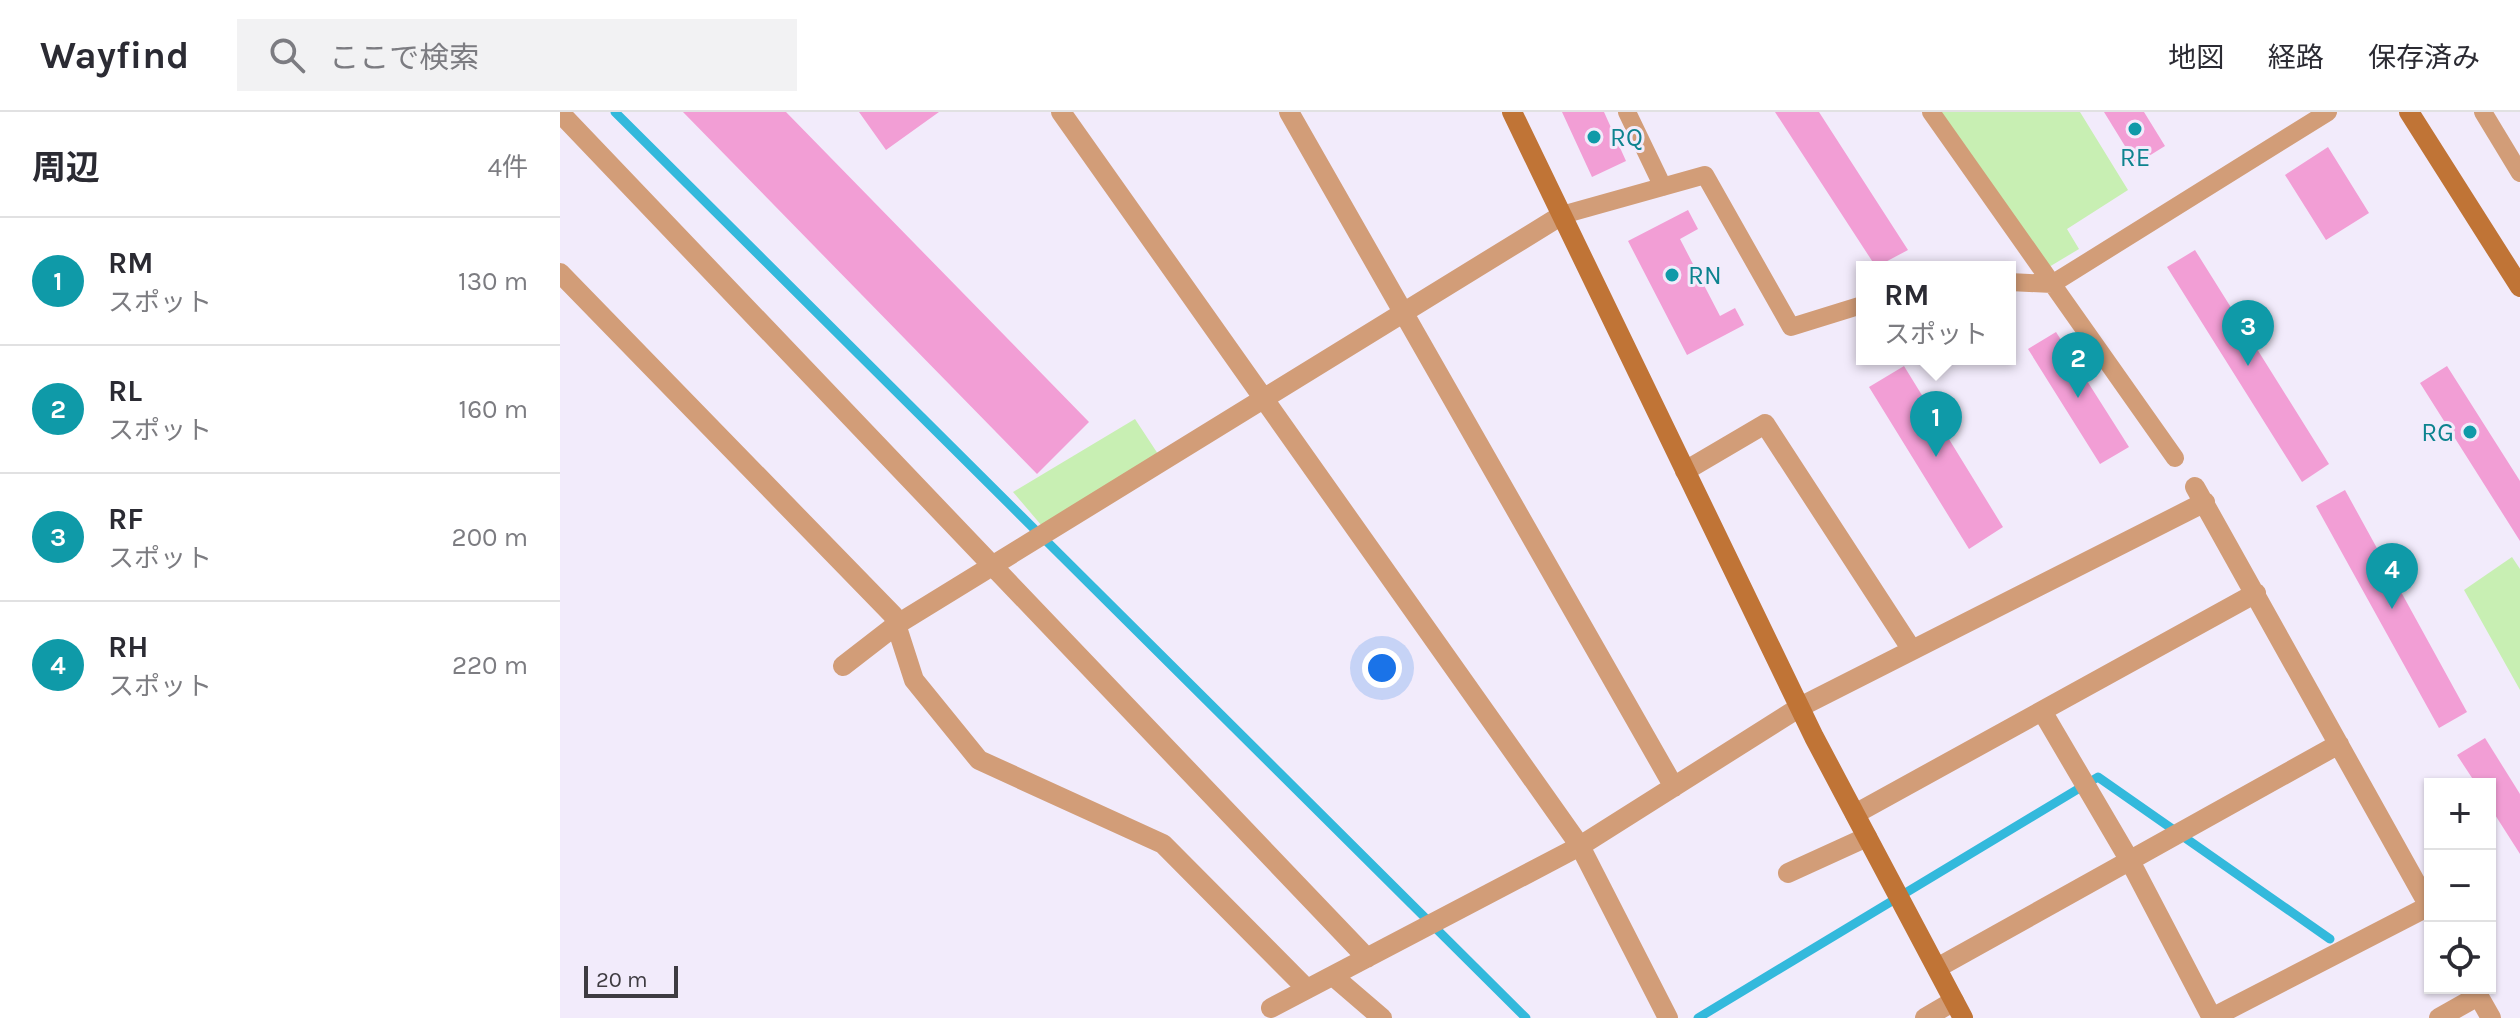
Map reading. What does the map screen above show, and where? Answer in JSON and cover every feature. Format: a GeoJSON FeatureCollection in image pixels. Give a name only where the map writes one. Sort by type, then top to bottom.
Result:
{"type":"FeatureCollection","features":[{"type":"Feature","properties":{"kind":"street"},"geometry":{"type":"LineString","coordinates":[[1061,112],[1580,846],[1668,1018]]}},
{"type":"Feature","properties":{"kind":"street"},"geometry":{"type":"LineString","coordinates":[[1289,112],[1674,787]]}},
{"type":"Feature","properties":{"kind":"street"},"geometry":{"type":"LineString","coordinates":[[1512,112],[1800,707],[1959,1010],[1925,1018]]}},
{"type":"Feature","properties":{"kind":"street"},"geometry":{"type":"LineString","coordinates":[[2409,112],[2520,287]]}},
{"type":"Feature","properties":{"kind":"street"},"geometry":{"type":"LineString","coordinates":[[566,117],[1367,958]]}},
{"type":"Feature","properties":{"kind":"street"},"geometry":{"type":"LineString","coordinates":[[843,666],[896,625],[991,565],[1562,215]]}},
{"type":"Feature","properties":{"kind":"street"},"geometry":{"type":"LineString","coordinates":[[560,273],[893,615],[914,680],[979,760],[1163,844],[1307,989]]}},
{"type":"Feature","properties":{"kind":"street"},"geometry":{"type":"LineString","coordinates":[[1685,471],[1765,424],[1912,650]]}},
{"type":"Feature","properties":{"kind":"street"},"geometry":{"type":"LineString","coordinates":[[1271,1008],[1580,846],[1800,707],[2200,494],[2424,896]]}},
{"type":"Feature","properties":{"kind":"street"},"geometry":{"type":"LineString","coordinates":[[1855,814],[2256,593]]}},
{"type":"Feature","properties":{"kind":"street"},"geometry":{"type":"LineString","coordinates":[[2042,711],[2130,861],[2212,1018],[2424,910]]}},
{"type":"Feature","properties":{"kind":"street"},"geometry":{"type":"LineString","coordinates":[[1937,968],[2339,744]]}},
{"type":"Feature","properties":{"kind":"street"},"geometry":{"type":"LineString","coordinates":[[1788,873],[1867,837]]}},
{"type":"Feature","properties":{"kind":"street"},"geometry":{"type":"LineString","coordinates":[[1333,976],[1382,1018]]}},
{"type":"Feature","properties":{"kind":"street"},"geometry":{"type":"LineString","coordinates":[[2439,1018],[2473,994]]}},
{"type":"Feature","properties":{"kind":"street"},"geometry":{"type":"LineString","coordinates":[[2477,994],[2491,1018]]}},
{"type":"Feature","properties":{"kind":"lane"},"geometry":{"type":"LineString","coordinates":[[1627,112],[1663,187]]}},
{"type":"Feature","properties":{"kind":"lane"},"geometry":{"type":"LineString","coordinates":[[1931,112],[2175,458]]}},
{"type":"Feature","properties":{"kind":"lane"},"geometry":{"type":"LineString","coordinates":[[2016,282],[2052,284],[2328,112]]}},
{"type":"Feature","properties":{"kind":"lane"},"geometry":{"type":"LineString","coordinates":[[2483,112],[2520,173]]}},
{"type":"Feature","properties":{"kind":"lane"},"geometry":{"type":"LineString","coordinates":[[1562,215],[1705,175],[1791,327],[1856,307]]}},
{"type":"Feature","properties":{"kind":"green space"},"geometry":{"type":"Polygon","coordinates":[[[1941,112],[2080,112],[2128,190],[2067,229],[2079,249],[2049,267],[1941,112]]]}},
{"type":"Feature","properties":{"kind":"green space"},"geometry":{"type":"Polygon","coordinates":[[[1135,419],[1158,454],[1042,526],[1013,492],[1135,419]]]}},
{"type":"Feature","properties":{"kind":"green space"},"geometry":{"type":"Polygon","coordinates":[[[2512,557],[2520,569],[2520,690],[2464,590],[2512,557]]]}},
{"type":"Feature","properties":{"kind":"building"},"geometry":{"type":"Polygon","coordinates":[[[683,112],[786,112],[1089,422],[1037,474],[683,112]]]}},
{"type":"Feature","properties":{"kind":"building"},"geometry":{"type":"Polygon","coordinates":[[[859,112],[939,112],[886,150],[859,112]]]}},
{"type":"Feature","properties":{"kind":"building","name":"RQ"},"geometry":{"type":"Polygon","coordinates":[[[1562,112],[1604,112],[1626,161],[1592,177],[1562,112]]]}},
{"type":"Feature","properties":{"kind":"building"},"geometry":{"type":"Polygon","coordinates":[[[1775,112],[1819,112],[1908,250],[1887,261],[1872,261],[1775,112]]]}},
{"type":"Feature","properties":{"kind":"building","name":"RE"},"geometry":{"type":"Polygon","coordinates":[[[2104,112],[2144,112],[2165,146],[2136,164],[2104,112]]]}},
{"type":"Feature","properties":{"kind":"building"},"geometry":{"type":"Polygon","coordinates":[[[2328,147],[2369,213],[2326,240],[2285,175],[2328,147]]]}},
{"type":"Feature","properties":{"kind":"building","name":"RN"},"geometry":{"type":"Polygon","coordinates":[[[1688,210],[1698,229],[1680,239],[1720,316],[1735,308],[1744,325],[1687,355],[1628,241],[1688,210]]]}},
{"type":"Feature","properties":{"kind":"building"},"geometry":{"type":"Polygon","coordinates":[[[2195,250],[2329,464],[2302,482],[2167,267],[2195,250]]]}},
{"type":"Feature","properties":{"kind":"building"},"geometry":{"type":"Polygon","coordinates":[[[2056,332],[2129,447],[2100,464],[2028,349],[2056,332]]]}},
{"type":"Feature","properties":{"kind":"building"},"geometry":{"type":"Polygon","coordinates":[[[1904,366],[2003,527],[1969,549],[1869,387],[1904,366]]]}},
{"type":"Feature","properties":{"kind":"building","name":"RG"},"geometry":{"type":"Polygon","coordinates":[[[2447,366],[2520,481],[2520,541],[2420,383],[2447,366]]]}},
{"type":"Feature","properties":{"kind":"building"},"geometry":{"type":"Polygon","coordinates":[[[2345,490],[2467,712],[2439,728],[2316,506],[2345,490]]]}},
{"type":"Feature","properties":{"kind":"building"},"geometry":{"type":"Polygon","coordinates":[[[2485,738],[2520,794],[2520,854],[2496,816],[2496,778],[2472,778],[2457,755],[2485,738]]]}},
{"type":"Feature","properties":{"kind":"waterway"},"geometry":{"type":"LineString","coordinates":[[615,112],[1526,1018]]}},
{"type":"Feature","properties":{"kind":"waterway"},"geometry":{"type":"LineString","coordinates":[[1698,1018],[2098,777],[2330,939]]}},
{"type":"Feature","properties":{"kind":"place","name":"RE"},"geometry":{"type":"Point","coordinates":[2135,129]}},
{"type":"Feature","properties":{"kind":"place","name":"RQ"},"geometry":{"type":"Point","coordinates":[1594,137]}},
{"type":"Feature","properties":{"kind":"place","name":"RN"},"geometry":{"type":"Point","coordinates":[1672,275]}},
{"type":"Feature","properties":{"kind":"place","name":"RF"},"geometry":{"type":"Point","coordinates":[2248,366]}},
{"type":"Feature","properties":{"kind":"place","name":"RL"},"geometry":{"type":"Point","coordinates":[2078,398]}},
{"type":"Feature","properties":{"kind":"place","name":"RG"},"geometry":{"type":"Point","coordinates":[2470,432]}},
{"type":"Feature","properties":{"kind":"place","name":"RM"},"geometry":{"type":"Point","coordinates":[1936,457]}},
{"type":"Feature","properties":{"kind":"place","name":"RH"},"geometry":{"type":"Point","coordinates":[2392,609]}}]}
